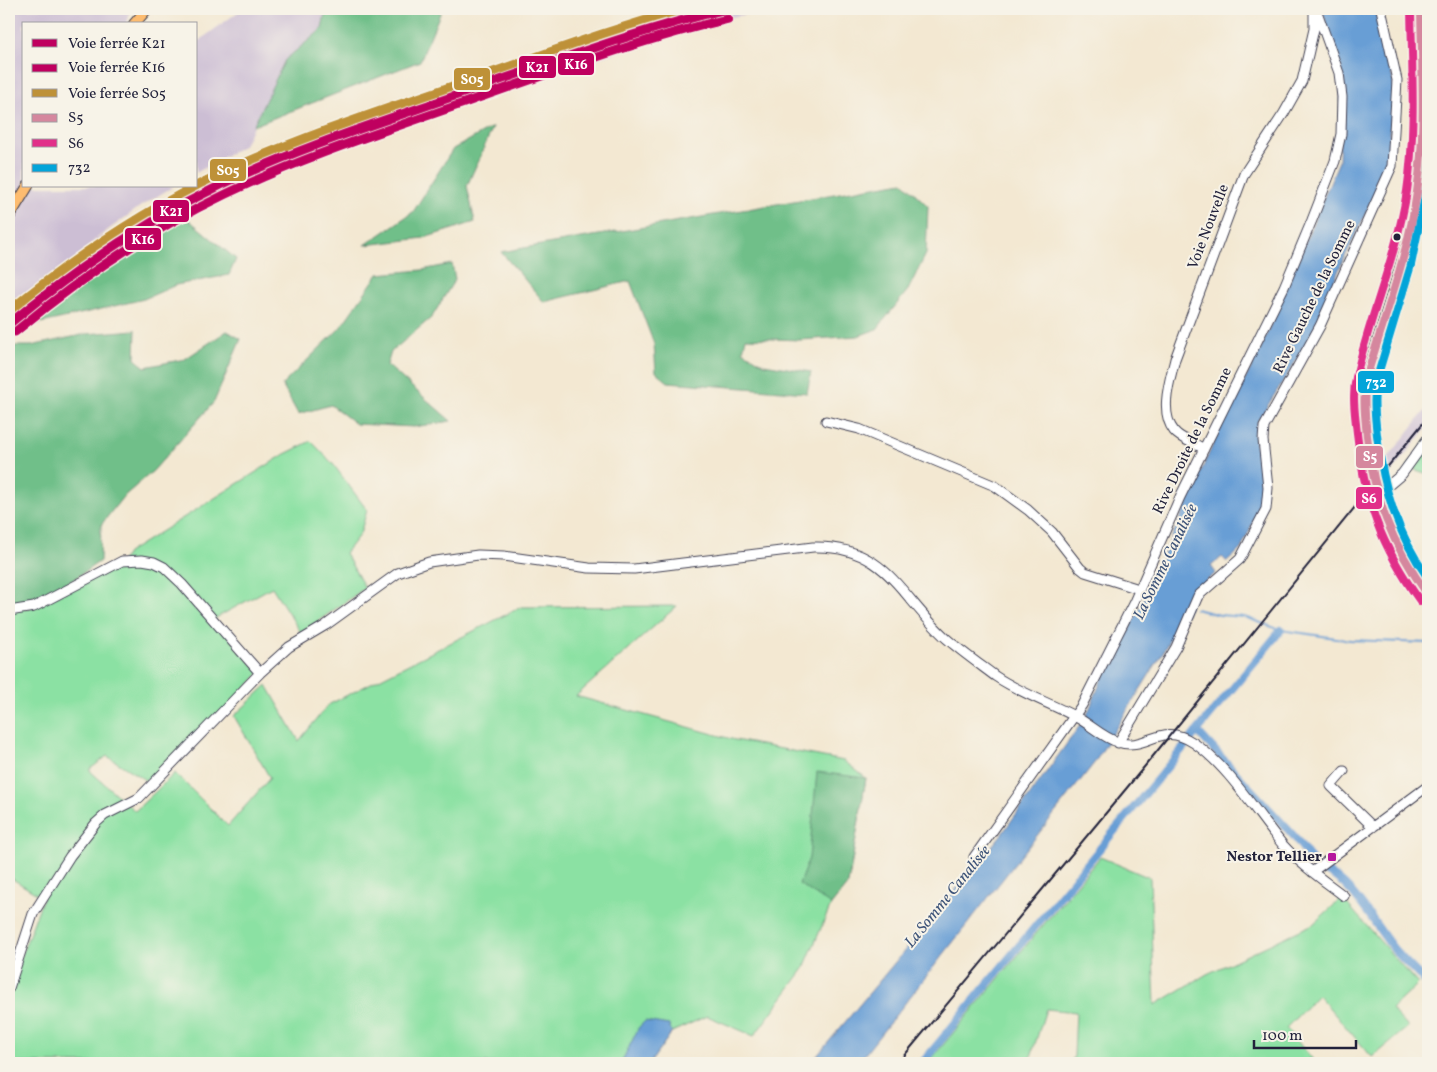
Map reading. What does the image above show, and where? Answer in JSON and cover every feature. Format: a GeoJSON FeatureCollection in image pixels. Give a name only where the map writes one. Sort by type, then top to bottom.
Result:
{"type":"FeatureCollection","features":[{"type":"Feature","properties":{"kind":"main road"},"geometry":{"type":"LineString","coordinates":[[136,17],[147,9]]}},
{"type":"Feature","properties":{"kind":"main road"},"geometry":{"type":"LineString","coordinates":[[1421,9],[1425,26],[1418,189],[1403,256],[1364,390],[1369,456],[1376,496],[1395,545],[1409,569],[1428,594]]}},
{"type":"Feature","properties":{"kind":"main road"},"geometry":{"type":"LineString","coordinates":[[9,216],[27,188]]}},
{"type":"Feature","properties":{"kind":"street","name":"Rive Droite de la Somme"},"geometry":{"type":"LineString","coordinates":[[974,857],[1076,717],[1140,590],[1204,450],[1284,287],[1335,161],[1341,134],[1342,97],[1339,73],[1315,9]]}},
{"type":"Feature","properties":{"kind":"street","name":"Voie Nouvelle"},"geometry":{"type":"LineString","coordinates":[[1204,450],[1174,432],[1170,423],[1167,409],[1168,388],[1175,359],[1244,174],[1284,113],[1302,81],[1314,29],[1315,9]]}},
{"type":"Feature","properties":{"kind":"street","name":"Rive Gauche de la Somme"},"geometry":{"type":"LineString","coordinates":[[1116,742],[1176,647],[1198,596],[1240,560],[1266,509],[1268,488],[1263,440],[1264,426],[1320,326],[1392,166],[1397,80],[1381,9]]}},
{"type":"Feature","properties":{"kind":"street"},"geometry":{"type":"LineString","coordinates":[[826,421],[859,429],[995,486],[1028,510],[1052,532],[1080,568],[1140,590]]}},
{"type":"Feature","properties":{"kind":"street"},"geometry":{"type":"LineString","coordinates":[[1376,496],[1402,474],[1428,438]]}},
{"type":"Feature","properties":{"kind":"street"},"geometry":{"type":"LineString","coordinates":[[9,988],[33,914],[56,876],[85,836],[106,814],[131,803],[153,785],[260,673],[289,647],[326,625],[398,573],[429,562],[489,555],[560,565],[634,569],[824,547],[838,548],[865,557],[884,569],[924,615],[954,645],[997,677],[1076,717],[1116,742],[1135,743],[1167,733],[1186,738],[1195,743],[1249,799],[1283,844],[1312,872],[1344,896]]}},
{"type":"Feature","properties":{"kind":"street"},"geometry":{"type":"LineString","coordinates":[[9,611],[34,607],[122,561],[142,560],[154,562],[164,567],[182,584],[260,673]]}},
{"type":"Feature","properties":{"kind":"street"},"geometry":{"type":"LineString","coordinates":[[1344,771],[1331,786],[1373,827]]}},
{"type":"Feature","properties":{"kind":"street"},"geometry":{"type":"LineString","coordinates":[[1312,872],[1428,786]]}},
{"type":"Feature","properties":{"kind":"shaded area"},"geometry":{"type":"Polygon","coordinates":[[[9,9],[131,9],[128,22],[22,22],[22,188],[171,188],[141,206],[90,243],[159,203],[189,188],[198,188],[198,184],[241,162],[310,133],[556,46],[673,9],[778,9],[726,18],[655,39],[355,140],[273,173],[183,214],[102,263],[45,301],[9,333],[9,9]]]}},
{"type":"Feature","properties":{"kind":"shaded area"},"geometry":{"type":"Polygon","coordinates":[[[242,9],[326,9],[322,29],[285,60],[244,145],[198,172],[198,42],[242,9]]]}},
{"type":"Feature","properties":{"kind":"shaded area"},"geometry":{"type":"Polygon","coordinates":[[[1428,407],[1428,427],[1380,486],[1377,472],[1428,407]]]}},
{"type":"Feature","properties":{"kind":"green space"},"geometry":{"type":"Polygon","coordinates":[[[326,9],[442,9],[420,61],[253,126],[285,60],[322,29],[326,9]]]}},
{"type":"Feature","properties":{"kind":"green space"},"geometry":{"type":"Polygon","coordinates":[[[493,127],[467,186],[475,222],[424,238],[365,245],[413,212],[453,149],[493,127]]]}},
{"type":"Feature","properties":{"kind":"green space"},"geometry":{"type":"Polygon","coordinates":[[[903,182],[928,206],[926,254],[908,290],[877,329],[858,336],[800,340],[746,338],[743,351],[764,364],[811,372],[807,393],[668,382],[656,372],[654,344],[630,281],[544,302],[501,252],[903,182]]]}},
{"type":"Feature","properties":{"kind":"green space"},"geometry":{"type":"Polygon","coordinates":[[[183,215],[236,259],[229,275],[176,285],[144,299],[46,322],[25,325],[45,301],[102,263],[183,215]]]}},
{"type":"Feature","properties":{"kind":"green space"},"geometry":{"type":"Polygon","coordinates":[[[452,264],[455,279],[432,317],[391,352],[387,365],[451,421],[414,427],[356,424],[331,405],[298,414],[282,385],[340,328],[378,274],[422,270],[452,264]]]}},
{"type":"Feature","properties":{"kind":"green space"},"geometry":{"type":"Polygon","coordinates":[[[136,330],[135,359],[145,367],[185,359],[227,331],[241,339],[214,402],[153,471],[122,498],[101,525],[100,561],[63,587],[28,603],[9,604],[9,346],[31,346],[86,334],[136,330]]]}},
{"type":"Feature","properties":{"kind":"green space"},"geometry":{"type":"Polygon","coordinates":[[[1428,438],[1428,474],[1407,467],[1428,438]]]}},
{"type":"Feature","properties":{"kind":"green space"},"geometry":{"type":"Polygon","coordinates":[[[311,441],[333,464],[367,510],[360,534],[345,553],[365,588],[301,633],[272,587],[214,619],[260,673],[153,785],[107,756],[89,770],[135,811],[175,773],[228,826],[270,778],[234,716],[267,685],[299,741],[328,705],[521,607],[677,606],[576,696],[735,740],[844,761],[866,778],[850,874],[831,905],[803,970],[754,1036],[707,1016],[672,1032],[650,1063],[9,1063],[9,988],[43,898],[11,878],[9,880],[9,611],[34,607],[122,561],[127,553],[285,454],[311,441]]]}},
{"type":"Feature","properties":{"kind":"green space"},"geometry":{"type":"Polygon","coordinates":[[[817,772],[866,778],[848,884],[831,905],[799,884],[809,858],[817,772]]]}},
{"type":"Feature","properties":{"kind":"green space"},"geometry":{"type":"Polygon","coordinates":[[[1100,857],[1150,878],[1155,1005],[1207,974],[1313,924],[1342,898],[1418,984],[1391,1009],[1408,1027],[1372,1057],[1318,995],[1286,1028],[1314,1061],[1312,1063],[1071,1063],[1074,1056],[1076,1012],[1046,1009],[1029,1063],[928,1063],[1100,857]]]}},
{"type":"Feature","properties":{"kind":"water","name":"La Somme Canalisée"},"geometry":{"type":"Polygon","coordinates":[[[1322,9],[1377,9],[1394,86],[1388,156],[1372,200],[1341,265],[1308,342],[1258,421],[1255,439],[1261,473],[1260,507],[1241,549],[1227,562],[1222,557],[1211,566],[1216,573],[1192,592],[1191,602],[1186,615],[1182,616],[1161,656],[1095,762],[858,1063],[811,1063],[1001,835],[1086,717],[1101,681],[1140,608],[1219,431],[1260,350],[1339,161],[1341,70],[1322,9]]]}},
{"type":"Feature","properties":{"kind":"water"},"geometry":{"type":"Polygon","coordinates":[[[645,1021],[669,1025],[672,1032],[650,1063],[621,1063],[639,1027],[645,1021]]]}},
{"type":"Feature","properties":{"kind":"waterway"},"geometry":{"type":"LineString","coordinates":[[1195,609],[1220,615],[1244,617],[1281,630],[1350,640],[1428,643]]}},
{"type":"Feature","properties":{"kind":"waterway"},"geometry":{"type":"LineString","coordinates":[[922,1063],[1281,630]]}},
{"type":"Feature","properties":{"kind":"waterway"},"geometry":{"type":"LineString","coordinates":[[1198,732],[1293,835],[1314,863]]}},
{"type":"Feature","properties":{"kind":"waterway"},"geometry":{"type":"LineString","coordinates":[[1322,870],[1333,875],[1343,883],[1393,948],[1428,984]]}},
{"type":"Feature","properties":{"kind":"railway"},"geometry":{"type":"LineString","coordinates":[[898,1063],[1145,766],[1428,417]]}},
{"type":"Feature","properties":{"kind":"rail line","name":"S05"},"geometry":{"type":"LineString","coordinates":[[198,185],[249,161],[313,135],[606,33],[684,9]]}},
{"type":"Feature","properties":{"kind":"rail line","name":"K21"},"geometry":{"type":"LineString","coordinates":[[9,324],[110,248],[192,199],[252,171],[349,133],[572,55],[633,35],[726,9]]}},
{"type":"Feature","properties":{"kind":"rail line","name":"K16"},"geometry":{"type":"LineString","coordinates":[[15,332],[90,274],[143,239],[198,208],[257,180],[353,142],[575,64],[666,35],[728,19]]}},
{"type":"Feature","properties":{"kind":"rail line","name":"S05"},"geometry":{"type":"LineString","coordinates":[[9,311],[83,254],[136,220],[192,188]]}},
{"type":"Feature","properties":{"kind":"transit line","name":"S6"},"geometry":{"type":"LineString","coordinates":[[1411,9],[1413,77],[1412,146],[1407,191],[1397,238],[1368,330],[1356,377],[1354,398],[1355,419],[1364,480],[1376,522],[1406,581],[1420,601]]}},
{"type":"Feature","properties":{"kind":"transit line","name":"S5"},"geometry":{"type":"LineString","coordinates":[[1421,9],[1422,146],[1417,192],[1402,263],[1366,379],[1364,400],[1370,459],[1386,520],[1404,557],[1428,595]]}},
{"type":"Feature","properties":{"kind":"transit line","name":"732"},"geometry":{"type":"LineString","coordinates":[[1428,182],[1411,265],[1376,381],[1374,401],[1383,474],[1393,510],[1408,545],[1428,578]]}},
{"type":"Feature","properties":{"kind":"place","name":"Nestor Tellier"},"geometry":{"type":"Point","coordinates":[1332,857]}}]}
